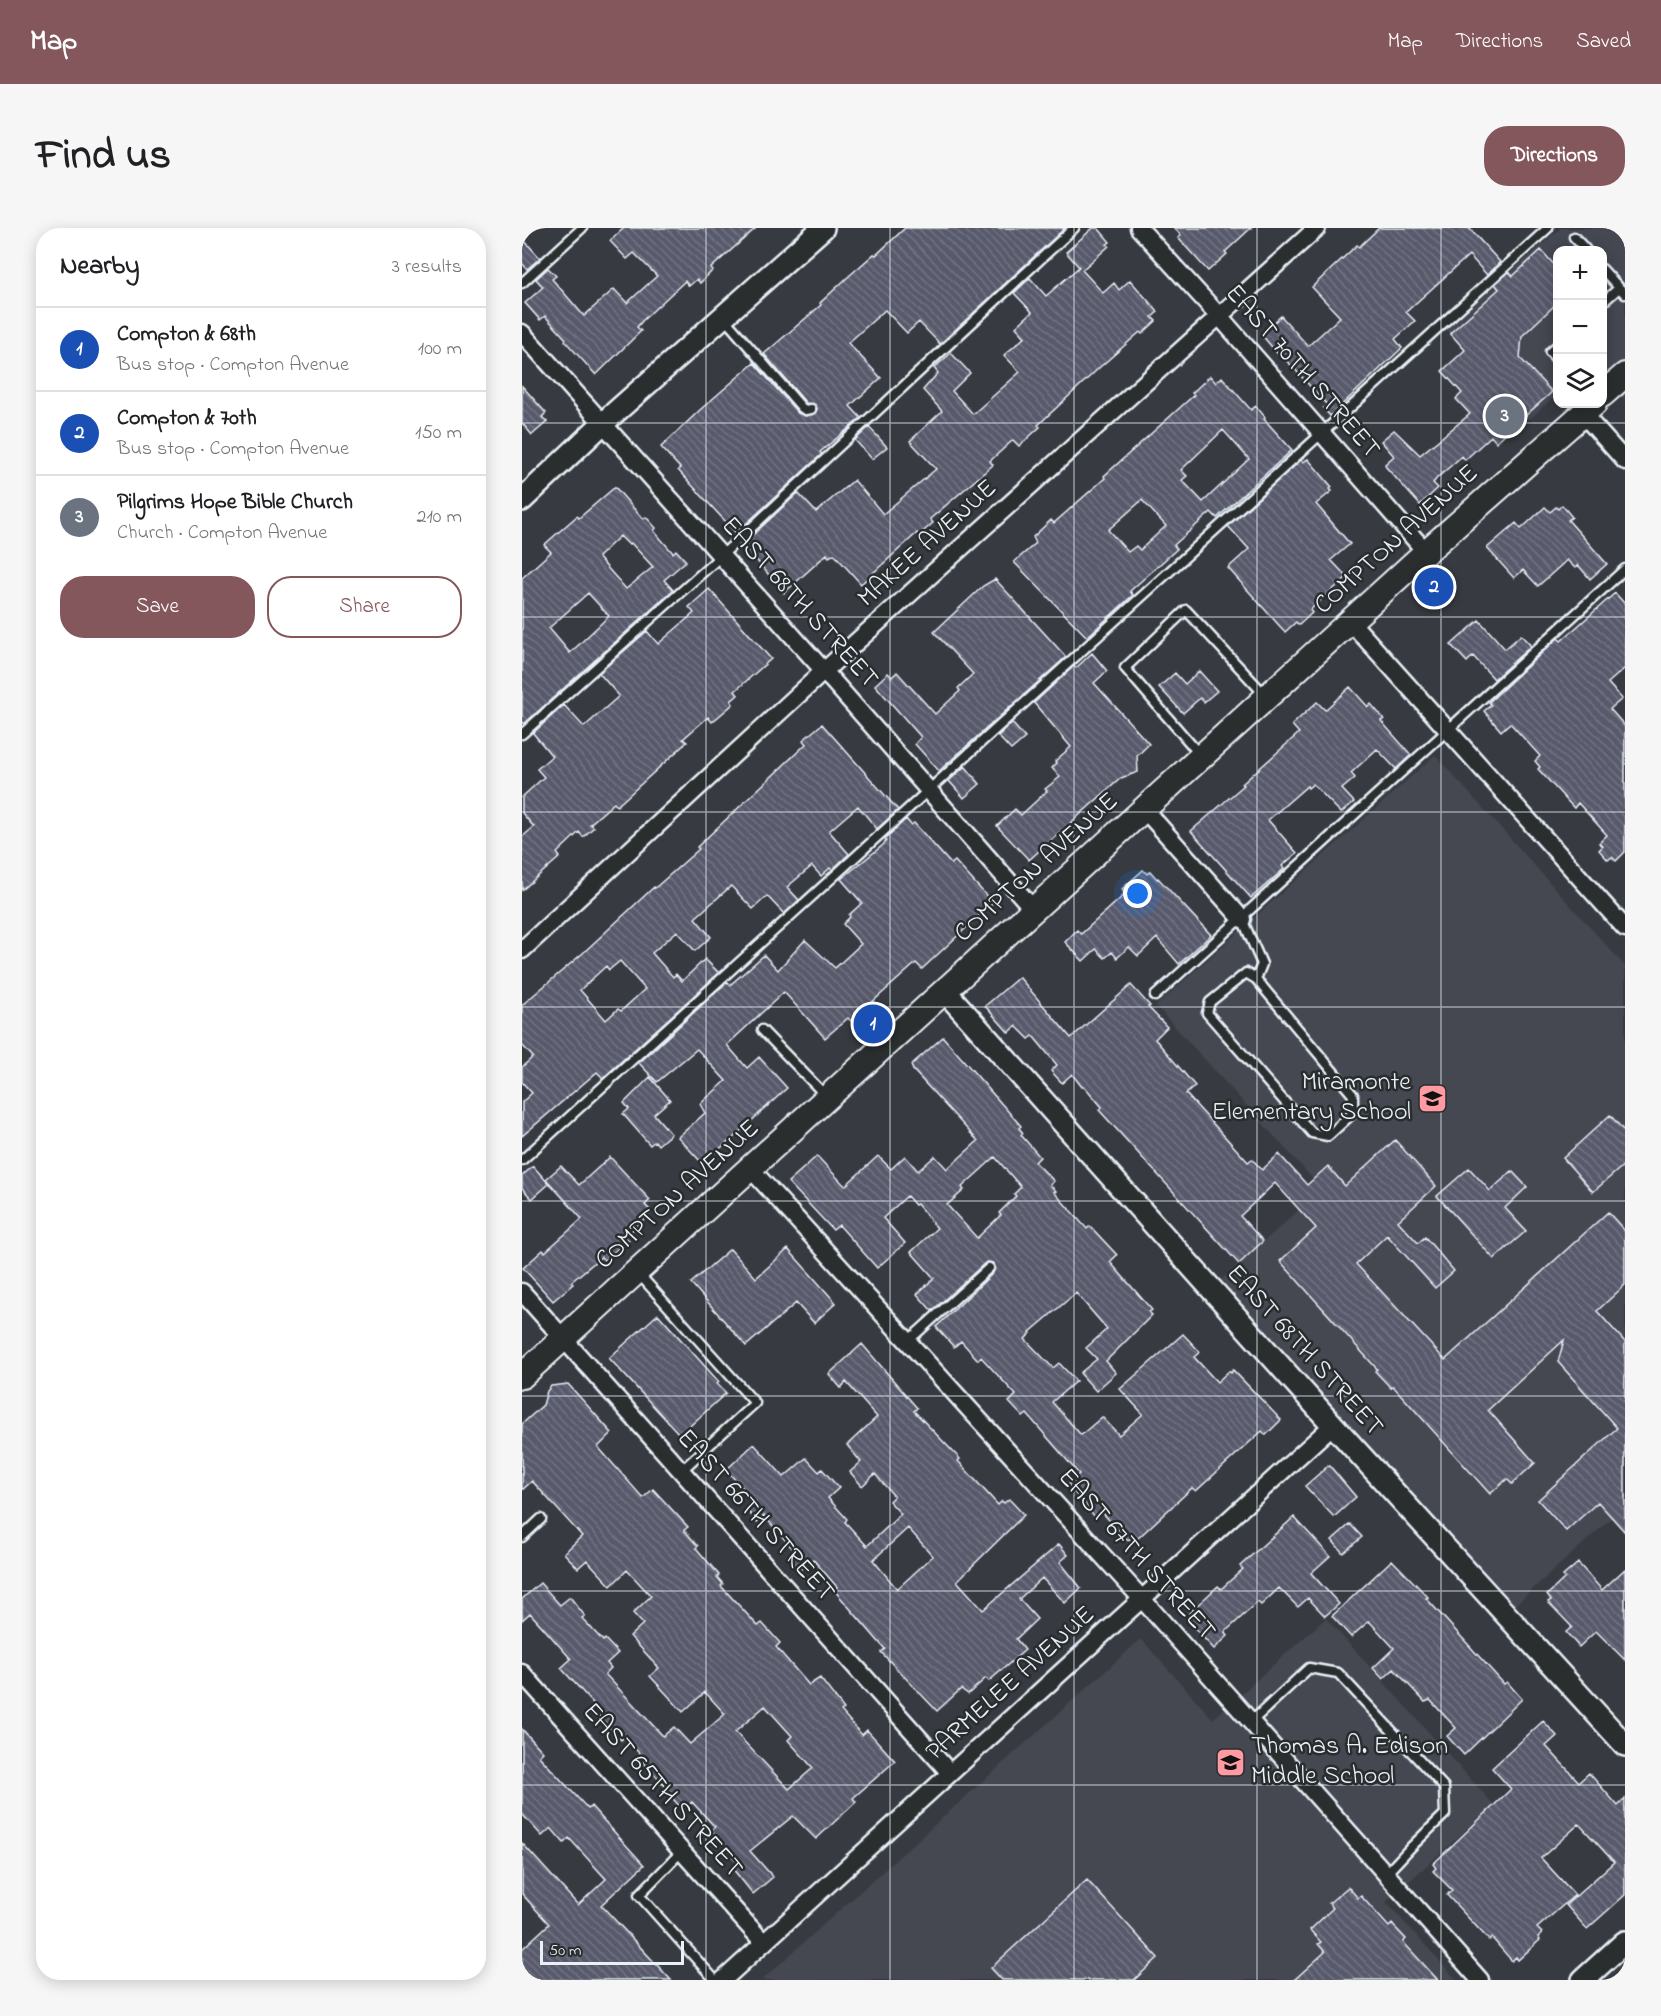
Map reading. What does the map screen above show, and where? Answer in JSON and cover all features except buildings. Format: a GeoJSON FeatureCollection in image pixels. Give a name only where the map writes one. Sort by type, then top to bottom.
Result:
{"type":"FeatureCollection","features":[{"type":"Feature","properties":{"kind":"main road"},"geometry":{"type":"LineString","coordinates":[[1607,391],[1625,375]]}},
{"type":"Feature","properties":{"kind":"main road","name":"COMPTON AVENUE"},"geometry":{"type":"LineString","coordinates":[[522,1376],[1266,697],[1588,409]]}},
{"type":"Feature","properties":{"kind":"street"},"geometry":{"type":"LineString","coordinates":[[522,500],[602,424],[822,228]]}},
{"type":"Feature","properties":{"kind":"street","name":"EAST 70TH STREET"},"geometry":{"type":"LineString","coordinates":[[1139,228],[1426,552]]}},
{"type":"Feature","properties":{"kind":"street","name":"MAKEE AVENUE"},"geometry":{"type":"LineString","coordinates":[[522,950],[824,671],[1317,228]]}},
{"type":"Feature","properties":{"kind":"street","name":"EAST 68TH STREET"},"geometry":{"type":"LineString","coordinates":[[522,333],[1034,910]]}},
{"type":"Feature","properties":{"kind":"street"},"geometry":{"type":"LineString","coordinates":[[1588,409],[1625,461]]}},
{"type":"Feature","properties":{"kind":"street"},"geometry":{"type":"LineString","coordinates":[[1350,621],[1625,928]]}},
{"type":"Feature","properties":{"kind":"street"},"geometry":{"type":"LineString","coordinates":[[1144,809],[1242,919]]}},
{"type":"Feature","properties":{"kind":"street","name":"EAST 68TH STREET"},"geometry":{"type":"LineString","coordinates":[[945,991],[1334,1425],[1625,1744]]}},
{"type":"Feature","properties":{"kind":"street","name":"EAST 67TH STREET"},"geometry":{"type":"LineString","coordinates":[[750,1168],[1142,1599],[1480,1980]]}},
{"type":"Feature","properties":{"kind":"street","name":"EAST 66TH STREET"},"geometry":{"type":"LineString","coordinates":[[522,1292],[950,1773]]}},
{"type":"Feature","properties":{"kind":"street","name":"PARMELEE AVENUE"},"geometry":{"type":"LineString","coordinates":[[723,1980],[1334,1425]]}},
{"type":"Feature","properties":{"kind":"street","name":"EAST 65TH STREET"},"geometry":{"type":"LineString","coordinates":[[522,1673],[764,1943]]}},
{"type":"Feature","properties":{"kind":"street"},"geometry":{"type":"LineString","coordinates":[[1582,1980],[1625,1942]]}},
{"type":"Feature","properties":{"kind":"lane"},"geometry":{"type":"LineString","coordinates":[[522,282],[582,228]]}},
{"type":"Feature","properties":{"kind":"lane"},"geometry":{"type":"LineString","coordinates":[[522,734],[721,556],[1074,228]]}},
{"type":"Feature","properties":{"kind":"lane"},"geometry":{"type":"LineString","coordinates":[[522,1160],[1548,228]]}},
{"type":"Feature","properties":{"kind":"lane"},"geometry":{"type":"LineString","coordinates":[[1574,237],[1582,246]]}},
{"type":"Feature","properties":{"kind":"lane"},"geometry":{"type":"LineString","coordinates":[[1607,274],[1622,291],[1607,300]]}},
{"type":"Feature","properties":{"kind":"lane"},"geometry":{"type":"LineString","coordinates":[[723,316],[802,408],[811,409]]}},
{"type":"Feature","properties":{"kind":"lane"},"geometry":{"type":"LineString","coordinates":[[1155,996],[1625,569]]}},
{"type":"Feature","properties":{"kind":"lane"},"geometry":{"type":"LineString","coordinates":[[1202,757],[1125,668],[1186,610],[1266,697]]}},
{"type":"Feature","properties":{"kind":"lane"},"geometry":{"type":"LineString","coordinates":[[1242,919],[1262,964],[1257,979]]}},
{"type":"Feature","properties":{"kind":"lane"},"geometry":{"type":"LineString","coordinates":[[1246,973],[1257,979],[1353,1095],[1353,1113],[1328,1136],[1312,1133],[1206,1013],[1210,1002],[1246,973]]}},
{"type":"Feature","properties":{"kind":"lane"},"geometry":{"type":"LineString","coordinates":[[762,1030],[828,1097]]}},
{"type":"Feature","properties":{"kind":"lane"},"geometry":{"type":"LineString","coordinates":[[908,1341],[989,1268]]}},
{"type":"Feature","properties":{"kind":"lane"},"geometry":{"type":"LineString","coordinates":[[637,1271],[755,1403],[681,1471]]}},
{"type":"Feature","properties":{"kind":"lane"},"geometry":{"type":"LineString","coordinates":[[522,1537],[541,1519]]}},
{"type":"Feature","properties":{"kind":"lane"},"geometry":{"type":"LineString","coordinates":[[1251,1722],[1309,1668],[1338,1673],[1444,1787],[1445,1814],[1386,1874]]}},
{"type":"Feature","properties":{"kind":"lane"},"geometry":{"type":"LineString","coordinates":[[682,1851],[639,1895],[715,1980]]}},
{"type":"Feature","properties":{"kind":"shaded area"},"geometry":{"type":"Polygon","coordinates":[[[1561,228],[1625,228],[1625,400],[1607,380],[1607,246],[1553,246],[1553,398],[1529,420],[1446,329],[1561,228]]]}},
{"type":"Feature","properties":{"kind":"shaded area","name":"Miramonte Elementary School"},"geometry":{"type":"Polygon","coordinates":[[[1435,755],[1625,966],[1625,1506],[1514,1606],[1220,1281],[1322,1189],[1156,1006],[1435,755]]]}},
{"type":"Feature","properties":{"kind":"shaded area","name":"Thomas A. Edison Middle School"},"geometry":{"type":"Polygon","coordinates":[[[1326,1618],[1494,1805],[1386,1902],[1457,1980],[762,1980],[1141,1639],[1213,1719],[1326,1618]]]}},
{"type":"Feature","properties":{"kind":"place","name":"Pilgrims Hope Bible Church"},"geometry":{"type":"Point","coordinates":[1505,416]}},
{"type":"Feature","properties":{"kind":"place","name":"Compton & 70th"},"geometry":{"type":"Point","coordinates":[1434,587]}},
{"type":"Feature","properties":{"kind":"place","name":"Compton & 68th"},"geometry":{"type":"Point","coordinates":[873,1024]}},
{"type":"Feature","properties":{"kind":"place","name":"Miramonte Elementary School"},"geometry":{"type":"Point","coordinates":[1432,1098]}},
{"type":"Feature","properties":{"kind":"place","name":"Thomas A. Edison Middle School"},"geometry":{"type":"Point","coordinates":[1230,1762]}}]}
